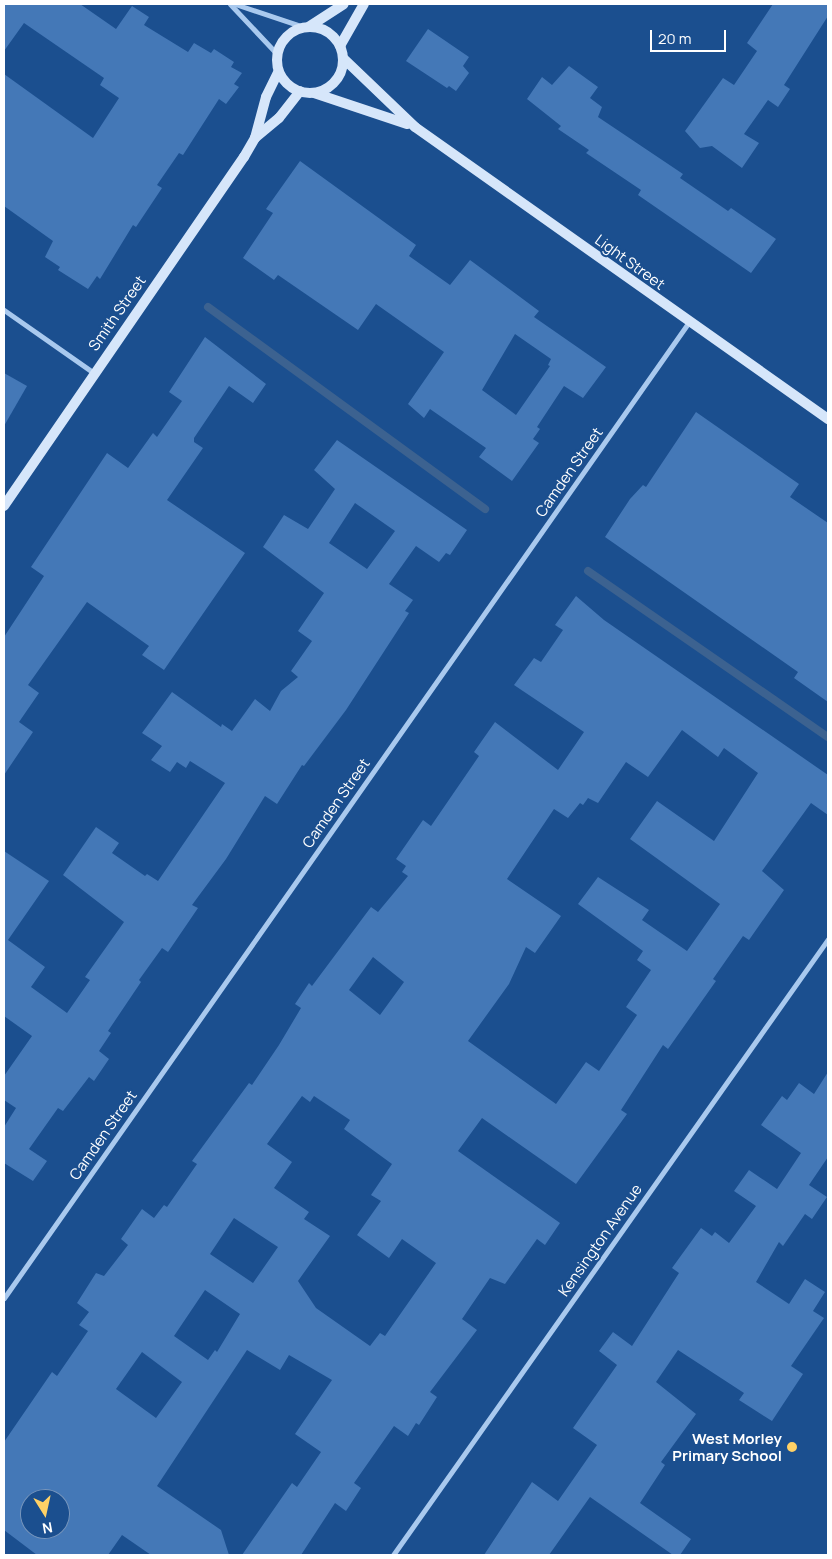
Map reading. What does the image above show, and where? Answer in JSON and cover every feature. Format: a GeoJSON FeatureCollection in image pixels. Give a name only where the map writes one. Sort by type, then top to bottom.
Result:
{"type":"FeatureCollection","features":[{"type":"Feature","properties":{"kind":"street"},"geometry":{"type":"LineString","coordinates":[[230,4],[276,54]]}},
{"type":"Feature","properties":{"kind":"street"},"geometry":{"type":"LineString","coordinates":[[235,4],[307,26],[328,32],[340,46],[343,58],[342,68],[332,84],[314,93],[300,92],[287,84],[278,72],[276,54],[286,36],[307,26],[344,4]]}},
{"type":"Feature","properties":{"kind":"street"},"geometry":{"type":"LineString","coordinates":[[340,46],[364,4]]}},
{"type":"Feature","properties":{"kind":"street","name":"Light Street"},"geometry":{"type":"LineString","coordinates":[[343,58],[415,127],[828,419]]}},
{"type":"Feature","properties":{"kind":"street","name":"Smith Street"},"geometry":{"type":"LineString","coordinates":[[256,138],[266,97],[278,72]]}},
{"type":"Feature","properties":{"kind":"street","name":"Smith Street"},"geometry":{"type":"LineString","coordinates":[[4,506],[256,138],[279,118],[300,92]]}},
{"type":"Feature","properties":{"kind":"street","name":"Light Street"},"geometry":{"type":"LineString","coordinates":[[314,93],[415,127]]}},
{"type":"Feature","properties":{"kind":"street"},"geometry":{"type":"LineString","coordinates":[[4,310],[94,372]]}},
{"type":"Feature","properties":{"kind":"street","name":"Camden Street"},"geometry":{"type":"LineString","coordinates":[[4,1298],[689,322]]}},
{"type":"Feature","properties":{"kind":"street","name":"Kensington Avenue"},"geometry":{"type":"LineString","coordinates":[[393,1555],[828,938]]}},
{"type":"Feature","properties":{"kind":"building"},"geometry":{"type":"Polygon","coordinates":[[[4,4],[80,4],[116,29],[132,6],[149,17],[144,25],[188,52],[194,43],[211,53],[214,49],[234,62],[231,67],[242,73],[234,84],[239,87],[226,104],[219,99],[183,155],[179,153],[157,185],[162,188],[136,227],[133,225],[100,279],[97,276],[88,289],[58,270],[60,267],[45,257],[53,241],[4,206],[4,74],[93,138],[119,98],[100,85],[104,78],[24,23],[4,51],[4,4]]]}},
{"type":"Feature","properties":{"kind":"building"},"geometry":{"type":"Polygon","coordinates":[[[773,4],[828,4],[828,16],[784,85],[790,89],[778,107],[768,100],[744,134],[759,143],[742,168],[712,146],[700,148],[685,131],[723,78],[734,85],[757,51],[747,43],[773,4]]]}},
{"type":"Feature","properties":{"kind":"building"},"geometry":{"type":"Polygon","coordinates":[[[428,29],[469,57],[463,66],[469,73],[456,91],[449,86],[447,88],[406,61],[428,29]]]}},
{"type":"Feature","properties":{"kind":"building"},"geometry":{"type":"Polygon","coordinates":[[[569,66],[598,87],[590,98],[602,107],[598,117],[683,174],[680,178],[728,211],[731,208],[776,239],[751,273],[638,195],[641,190],[586,153],[589,150],[558,129],[561,126],[527,99],[542,77],[552,85],[569,66]]]}},
{"type":"Feature","properties":{"kind":"building"},"geometry":{"type":"Polygon","coordinates":[[[300,161],[416,245],[409,256],[450,285],[470,260],[539,311],[534,317],[606,367],[583,398],[564,386],[537,427],[540,429],[533,439],[539,443],[512,481],[479,457],[486,448],[430,409],[424,418],[408,404],[444,352],[376,304],[358,330],[278,275],[274,280],[243,258],[273,213],[266,209],[300,161]],[[515,334],[482,390],[516,415],[550,366],[548,365],[551,359],[515,334]]]}},
{"type":"Feature","properties":{"kind":"building"},"geometry":{"type":"Polygon","coordinates":[[[205,337],[266,384],[253,403],[229,386],[194,438],[194,442],[203,448],[167,500],[245,553],[164,670],[142,655],[149,646],[87,602],[28,685],[39,693],[19,722],[33,732],[4,775],[4,637],[44,576],[31,567],[107,453],[128,468],[153,433],[157,437],[182,401],[169,392],[205,337]]]}},
{"type":"Feature","properties":{"kind":"building"},"geometry":{"type":"Polygon","coordinates":[[[4,373],[27,386],[4,426],[4,373]]]}},
{"type":"Feature","properties":{"kind":"building"},"geometry":{"type":"Polygon","coordinates":[[[696,412],[799,484],[790,497],[828,523],[828,702],[794,678],[798,672],[605,537],[630,499],[643,485],[646,487],[696,412]]]}},
{"type":"Feature","properties":{"kind":"building"},"geometry":{"type":"Polygon","coordinates":[[[337,440],[467,530],[450,555],[446,553],[439,562],[416,546],[389,584],[413,600],[405,611],[409,613],[346,710],[304,766],[302,765],[277,804],[265,796],[226,859],[192,905],[198,908],[168,952],[162,948],[139,980],[141,982],[108,1031],[111,1033],[99,1051],[109,1059],[94,1081],[89,1077],[63,1111],[58,1108],[29,1149],[47,1161],[33,1181],[4,1163],[4,1127],[16,1108],[4,1100],[4,1076],[32,1036],[4,1016],[4,851],[49,881],[8,940],[45,967],[31,987],[67,1013],[90,980],[85,977],[124,922],[63,875],[96,827],[119,843],[112,853],[145,876],[147,874],[158,881],[225,783],[190,761],[186,768],[177,762],[170,772],[151,760],[162,746],[142,733],[172,692],[221,727],[222,724],[232,731],[255,699],[270,711],[281,691],[298,677],[291,671],[312,641],[298,631],[324,593],[263,547],[284,515],[308,529],[335,489],[314,470],[337,440]],[[355,503],[329,543],[367,569],[395,531],[355,503]]]}},
{"type":"Feature","properties":{"kind":"building"},"geometry":{"type":"Polygon","coordinates":[[[576,596],[604,620],[828,775],[828,815],[811,803],[762,871],[784,890],[749,940],[743,936],[713,979],[716,981],[668,1049],[663,1045],[621,1110],[627,1114],[576,1184],[482,1118],[458,1151],[560,1223],[545,1245],[537,1239],[505,1284],[490,1278],[462,1319],[477,1330],[430,1392],[437,1397],[419,1425],[416,1423],[408,1436],[394,1426],[354,1483],[361,1488],[346,1511],[335,1503],[301,1555],[242,1555],[292,1483],[297,1487],[321,1452],[295,1434],[332,1380],[289,1355],[280,1370],[247,1350],[157,1486],[221,1530],[229,1555],[151,1555],[122,1535],[108,1555],[37,1555],[4,1530],[4,1442],[52,1372],[57,1376],[88,1331],[79,1325],[89,1312],[77,1303],[96,1273],[104,1276],[128,1245],[121,1239],[142,1209],[154,1218],[164,1205],[167,1207],[197,1164],[192,1161],[249,1083],[252,1085],[279,1045],[301,1008],[295,1004],[309,983],[312,986],[371,907],[378,912],[408,876],[402,872],[406,866],[396,859],[423,820],[431,826],[479,756],[474,752],[495,722],[558,770],[584,732],[514,685],[534,658],[541,662],[563,630],[555,625],[576,596]],[[682,730],[648,777],[626,762],[598,803],[588,798],[583,805],[580,803],[568,818],[554,809],[507,879],[561,916],[535,953],[526,947],[509,984],[468,1041],[556,1104],[586,1062],[599,1071],[637,1015],[626,1007],[651,970],[637,960],[643,951],[578,904],[598,877],[649,910],[642,920],[687,951],[720,904],[630,839],[657,801],[714,841],[758,773],[724,748],[718,757],[682,730]],[[373,957],[349,990],[380,1015],[404,982],[373,957]],[[302,1096],[267,1144],[292,1162],[274,1188],[309,1212],[304,1219],[330,1236],[298,1281],[316,1308],[370,1346],[380,1333],[385,1336],[436,1263],[402,1239],[389,1258],[357,1235],[381,1201],[371,1195],[392,1164],[344,1129],[350,1120],[314,1096],[310,1102],[302,1096]],[[234,1218],[210,1254],[253,1283],[278,1247],[234,1218]],[[205,1290],[174,1336],[208,1360],[215,1350],[217,1352],[240,1314],[205,1290]],[[142,1352],[116,1389],[156,1418],[182,1382],[142,1352]]]}},
{"type":"Feature","properties":{"kind":"building"},"geometry":{"type":"Polygon","coordinates":[[[828,1072],[828,1157],[809,1185],[827,1197],[812,1219],[805,1214],[783,1246],[779,1242],[756,1282],[789,1304],[805,1279],[825,1292],[813,1311],[824,1318],[791,1366],[803,1374],[772,1421],[739,1400],[744,1393],[678,1350],[656,1382],[696,1414],[661,1462],[665,1465],[640,1503],[691,1539],[680,1555],[673,1555],[590,1497],[549,1555],[484,1555],[532,1482],[558,1501],[597,1445],[573,1428],[617,1365],[599,1351],[613,1332],[632,1346],[679,1273],[672,1268],[701,1228],[712,1236],[715,1232],[729,1243],[756,1206],[734,1191],[749,1170],[777,1189],[801,1153],[761,1125],[782,1096],[787,1100],[799,1083],[814,1094],[828,1072]]]}},
{"type":"Feature","properties":{"kind":"waterway"},"geometry":{"type":"LineString","coordinates":[[208,307],[485,509]]}},
{"type":"Feature","properties":{"kind":"waterway"},"geometry":{"type":"LineString","coordinates":[[588,571],[828,737]]}},
{"type":"Feature","properties":{"kind":"place","name":"West Morley Primary School"},"geometry":{"type":"Point","coordinates":[792,1447]}}]}
